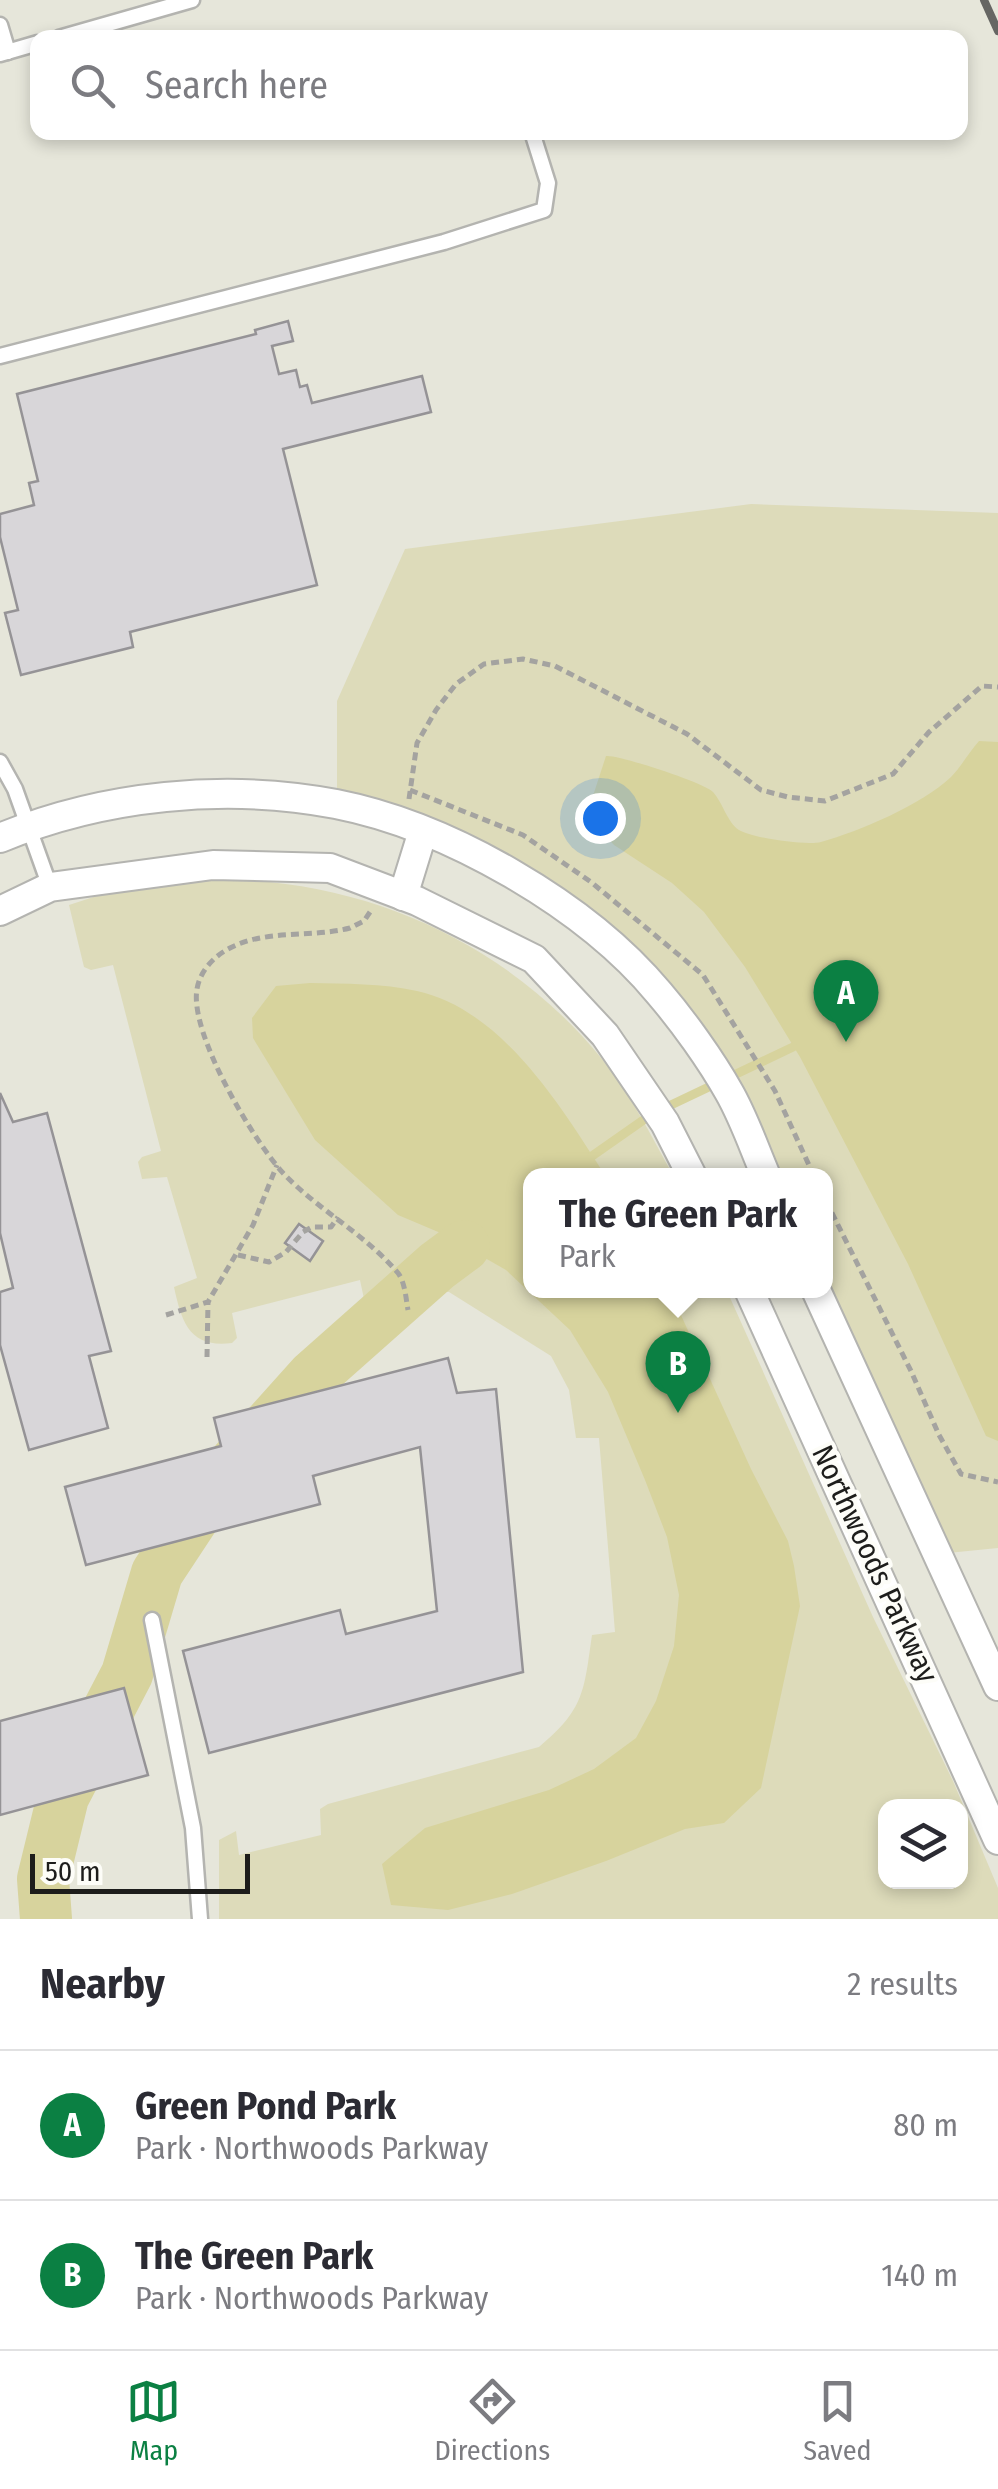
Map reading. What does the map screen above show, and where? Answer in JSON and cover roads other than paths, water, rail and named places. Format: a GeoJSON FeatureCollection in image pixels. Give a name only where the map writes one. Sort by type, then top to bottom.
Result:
{"type":"FeatureCollection","features":[{"type":"Feature","properties":{"kind":"street"},"geometry":{"type":"LineString","coordinates":[[0,838],[98,806],[243,794],[337,804],[423,831],[511,870],[595,930],[658,992],[729,1092],[762,1168]]}},
{"type":"Feature","properties":{"kind":"street"},"geometry":{"type":"LineString","coordinates":[[403,896],[423,831]]}},
{"type":"Feature","properties":{"kind":"street"},"geometry":{"type":"LineString","coordinates":[[0,910],[50,887],[213,865],[330,868],[403,896],[534,959],[604,1035],[664,1123],[688,1168]]}},
{"type":"Feature","properties":{"kind":"street","name":"Northwoods Parkway"},"geometry":{"type":"LineString","coordinates":[[753,1298],[998,1840]]}},
{"type":"Feature","properties":{"kind":"street","name":"Northwoods Parkway"},"geometry":{"type":"LineString","coordinates":[[820,1298],[998,1686]]}},
{"type":"Feature","properties":{"kind":"lane"},"geometry":{"type":"LineString","coordinates":[[86,30],[192,0]]}},
{"type":"Feature","properties":{"kind":"lane"},"geometry":{"type":"LineString","coordinates":[[0,24],[4,53],[30,46]]}},
{"type":"Feature","properties":{"kind":"lane"},"geometry":{"type":"LineString","coordinates":[[0,356],[444,242],[544,210],[548,182],[535,140]]}},
{"type":"Feature","properties":{"kind":"lane"},"geometry":{"type":"LineString","coordinates":[[0,762],[15,789],[50,887]]}},
{"type":"Feature","properties":{"kind":"lane"},"geometry":{"type":"LineString","coordinates":[[152,1620],[193,1828],[200,1919]]}},
{"type":"Feature","properties":{"kind":"waterway"},"geometry":{"type":"LineString","coordinates":[[592,1156],[652,1114],[793,1047]]}},
{"type":"Feature","properties":{"kind":"waterway"},"geometry":{"type":"LineString","coordinates":[[46,1919],[43,1879],[63,1797],[127,1674],[157,1573],[215,1485],[313,1376],[464,1246]]}},
{"type":"Feature","properties":{"kind":"railway"},"geometry":{"type":"LineString","coordinates":[[984,0],[998,31]]}},
{"type":"Feature","properties":{"kind":"place","name":"Green Pond Park"},"geometry":{"type":"Point","coordinates":[846,1042]}},
{"type":"Feature","properties":{"kind":"place","name":"The Green Park"},"geometry":{"type":"Point","coordinates":[678,1413]}}]}
